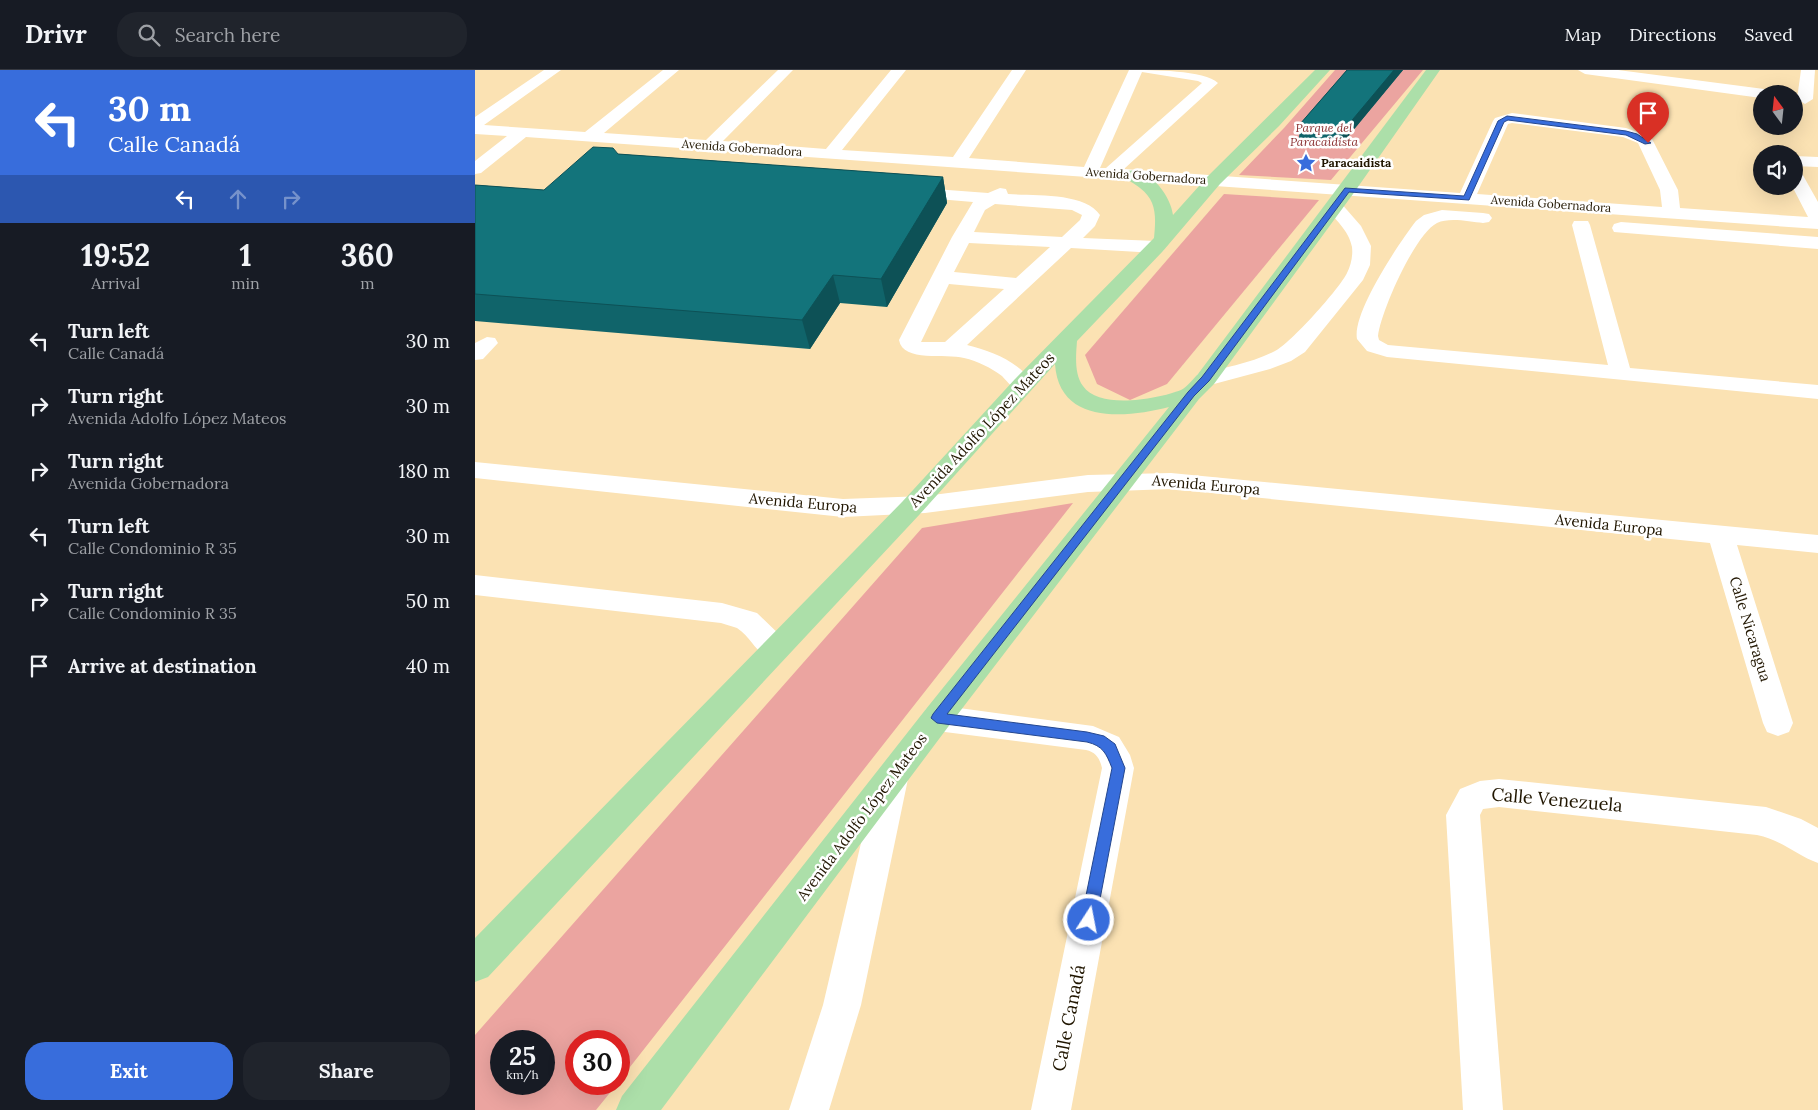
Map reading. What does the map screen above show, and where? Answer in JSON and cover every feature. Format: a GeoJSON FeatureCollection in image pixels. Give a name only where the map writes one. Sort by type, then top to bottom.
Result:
{"type":"FeatureCollection","features":[{"type":"Feature","properties":{"kind":"main road","name":"Avenida Adolfo López Mateos"},"geometry":{"type":"LineString","coordinates":[[475,964],[775,648],[911,508],[1023,384],[1159,243],[1214,180],[1273,123],[1323,70]]}},
{"type":"Feature","properties":{"kind":"main road","name":"Avenida Adolfo López Mateos"},"geometry":{"type":"LineString","coordinates":[[636,1110],[937,718],[1198,387],[1341,198],[1433,70]]}},
{"type":"Feature","properties":{"kind":"main road"},"geometry":{"type":"LineString","coordinates":[[1133,175],[1150,186],[1161,197],[1166,215],[1159,243]]}},
{"type":"Feature","properties":{"kind":"main road"},"geometry":{"type":"LineString","coordinates":[[1066,341],[1065,362],[1074,392],[1091,404],[1123,408],[1198,387]]}},
{"type":"Feature","properties":{"kind":"street"},"geometry":{"type":"LineString","coordinates":[[475,124],[554,70]]}},
{"type":"Feature","properties":{"kind":"street"},"geometry":{"type":"LineString","coordinates":[[589,137],[672,70]]}},
{"type":"Feature","properties":{"kind":"street"},"geometry":{"type":"LineString","coordinates":[[709,146],[786,70]]}},
{"type":"Feature","properties":{"kind":"street"},"geometry":{"type":"LineString","coordinates":[[829,154],[899,70]]}},
{"type":"Feature","properties":{"kind":"street"},"geometry":{"type":"LineString","coordinates":[[958,162],[1019,70]]}},
{"type":"Feature","properties":{"kind":"street"},"geometry":{"type":"LineString","coordinates":[[1090,172],[1136,70]]}},
{"type":"Feature","properties":{"kind":"street"},"geometry":{"type":"LineString","coordinates":[[1110,173],[1211,83],[1202,78],[1148,70]]}},
{"type":"Feature","properties":{"kind":"street"},"geometry":{"type":"LineString","coordinates":[[1585,70],[1633,73],[1753,92]]}},
{"type":"Feature","properties":{"kind":"street"},"geometry":{"type":"LineString","coordinates":[[1805,99],[1808,70]]}},
{"type":"Feature","properties":{"kind":"street"},"geometry":{"type":"LineString","coordinates":[[1467,198],[1501,121],[1512,118],[1626,133],[1645,140],[1669,190],[1672,213]]}},
{"type":"Feature","properties":{"kind":"street","name":"Avenida Gobernadora"},"geometry":{"type":"LineString","coordinates":[[475,129],[1214,180],[1341,198],[1467,198],[1672,213],[1818,221]]}},
{"type":"Feature","properties":{"kind":"street"},"geometry":{"type":"LineString","coordinates":[[475,170],[523,132]]}},
{"type":"Feature","properties":{"kind":"street"},"geometry":{"type":"LineString","coordinates":[[1803,161],[1818,162]]}},
{"type":"Feature","properties":{"kind":"street"},"geometry":{"type":"LineString","coordinates":[[987,164],[983,201],[961,237],[942,278],[909,340],[911,346],[915,348],[971,352],[997,362],[1023,384]]}},
{"type":"Feature","properties":{"kind":"street"},"geometry":{"type":"LineString","coordinates":[[983,201],[1002,192],[1016,166]]}},
{"type":"Feature","properties":{"kind":"street"},"geometry":{"type":"LineString","coordinates":[[889,191],[983,201],[1083,207],[1091,215],[1089,222],[950,349]]}},
{"type":"Feature","properties":{"kind":"street"},"geometry":{"type":"LineString","coordinates":[[1803,192],[1818,221]]}},
{"type":"Feature","properties":{"kind":"street"},"geometry":{"type":"LineString","coordinates":[[1198,387],[1262,364],[1297,347],[1362,266],[1363,251],[1341,198]]}},
{"type":"Feature","properties":{"kind":"street"},"geometry":{"type":"LineString","coordinates":[[1497,219],[1447,216],[1429,219],[1413,236],[1382,293],[1368,323],[1368,340],[1379,349],[1818,392]]}},
{"type":"Feature","properties":{"kind":"street"},"geometry":{"type":"LineString","coordinates":[[1621,374],[1572,224],[1818,244]]}},
{"type":"Feature","properties":{"kind":"street"},"geometry":{"type":"LineString","coordinates":[[961,237],[1065,244],[1159,243]]}},
{"type":"Feature","properties":{"kind":"street"},"geometry":{"type":"LineString","coordinates":[[942,278],[1019,284]]}},
{"type":"Feature","properties":{"kind":"street"},"geometry":{"type":"LineString","coordinates":[[1343,291],[1382,293]]}},
{"type":"Feature","properties":{"kind":"street","name":"Avenida Europa"},"geometry":{"type":"LineString","coordinates":[[475,470],[843,508],[911,508],[1083,484],[1123,480],[1171,481],[1818,544]]}},
{"type":"Feature","properties":{"kind":"street","name":"Calle Nicaragua"},"geometry":{"type":"LineString","coordinates":[[1721,536],[1778,723]]}},
{"type":"Feature","properties":{"kind":"street"},"geometry":{"type":"LineString","coordinates":[[475,585],[722,613],[747,621],[775,648]]}},
{"type":"Feature","properties":{"kind":"street","name":"Calle Canadá"},"geometry":{"type":"LineString","coordinates":[[937,718],[1087,737],[1099,740],[1111,748],[1116,756],[1118,768],[1051,1110]]}},
{"type":"Feature","properties":{"kind":"street"},"geometry":{"type":"LineString","coordinates":[[809,1110],[842,1005],[892,779]]}},
{"type":"Feature","properties":{"kind":"street","name":"Calle Venezuela"},"geometry":{"type":"LineString","coordinates":[[1483,1110],[1463,815],[1466,804],[1472,797],[1499,793],[1757,820],[1782,825],[1812,842]]}},
{"type":"Feature","properties":{"kind":"green space","name":"Parque del Paracaidista"},"geometry":{"type":"Polygon","coordinates":[[[1335,70],[1423,70],[1331,180],[1239,175],[1284,128],[1335,70]]]}},
{"type":"Feature","properties":{"kind":"green space"},"geometry":{"type":"Polygon","coordinates":[[[1224,194],[1319,200],[1167,384],[1130,400],[1097,384],[1085,355],[1224,194]]]}},
{"type":"Feature","properties":{"kind":"green space"},"geometry":{"type":"Polygon","coordinates":[[[1073,503],[630,1067],[630,1030],[565,1030],[565,1095],[608,1095],[596,1110],[475,1110],[475,1035],[922,528],[1073,503]]]}},
{"type":"Feature","properties":{"kind":"building"},"geometry":{"type":"Polygon","coordinates":[[[1347,70],[1394,70],[1343,131],[1300,124],[1347,70]]]}},
{"type":"Feature","properties":{"kind":"building"},"geometry":{"type":"Polygon","coordinates":[[[593,147],[613,148],[618,154],[943,177],[881,279],[833,275],[802,320],[475,294],[475,185],[544,190],[593,147]]]}},
{"type":"Feature","properties":{"kind":"place","name":"Paracaidista"},"geometry":{"type":"Point","coordinates":[1306,163]}},
{"type":"Feature","properties":{"kind":"route"},"geometry":{"type":"LineString","coordinates":[[1089,920],[1118,768],[1116,756],[1111,748],[1099,740],[1087,737],[937,718],[1191,394],[1205,379],[1347,190],[1467,198],[1501,121],[1507,118],[1626,133],[1635,135],[1648,143]]}}]}
